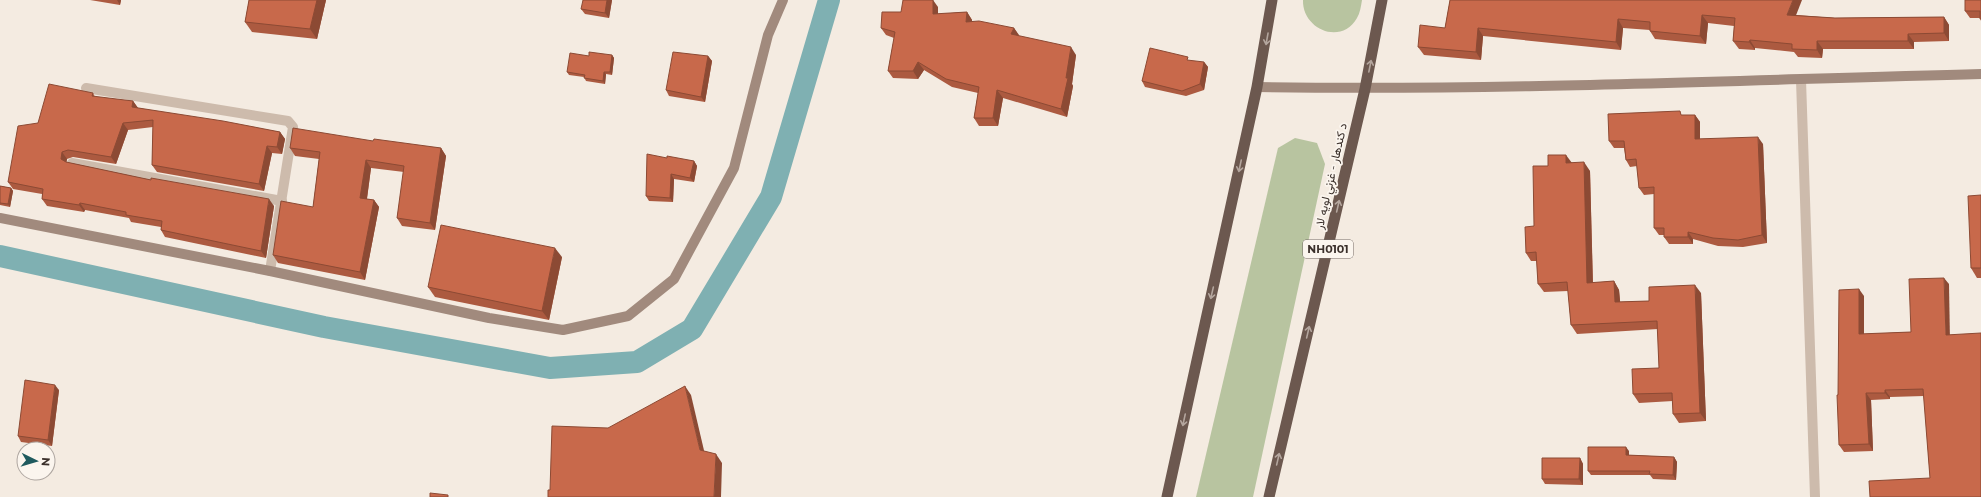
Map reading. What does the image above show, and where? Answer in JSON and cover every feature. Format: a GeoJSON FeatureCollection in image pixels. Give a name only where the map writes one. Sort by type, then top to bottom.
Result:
{"type":"FeatureCollection","features":[{"type":"Feature","properties":{"kind":"highway"},"geometry":{"type":"LineString","coordinates":[[1167,497],[1257,87],[1272,0]]}},
{"type":"Feature","properties":{"kind":"highway","name":"د کندهار - غزني لويه لار"},"geometry":{"type":"LineString","coordinates":[[1269,497],[1365,89],[1382,0]]}},
{"type":"Feature","properties":{"kind":"main road"},"geometry":{"type":"LineString","coordinates":[[0,218],[270,271],[489,318],[563,330],[628,316],[674,279],[734,168],[768,35],[783,0]]}},
{"type":"Feature","properties":{"kind":"main road"},"geometry":{"type":"LineString","coordinates":[[1257,87],[1365,89],[1801,80],[1981,74]]}},
{"type":"Feature","properties":{"kind":"street"},"geometry":{"type":"LineString","coordinates":[[1801,80],[1815,497]]}},
{"type":"Feature","properties":{"kind":"street"},"geometry":{"type":"LineString","coordinates":[[86,88],[288,121],[293,127],[270,271]]}},
{"type":"Feature","properties":{"kind":"street"},"geometry":{"type":"LineString","coordinates":[[72,163],[282,201]]}},
{"type":"Feature","properties":{"kind":"green space"},"geometry":{"type":"Polygon","coordinates":[[[1303,0],[1362,0],[1358,16],[1350,26],[1342,31],[1333,32],[1315,26],[1304,10],[1303,0]]]}},
{"type":"Feature","properties":{"kind":"green space"},"geometry":{"type":"Polygon","coordinates":[[[1295,138],[1317,143],[1325,164],[1253,497],[1196,497],[1278,148],[1295,138]]]}},
{"type":"Feature","properties":{"kind":"building"},"geometry":{"type":"Polygon","coordinates":[[[249,0],[317,0],[310,29],[245,22],[249,0]]]}},
{"type":"Feature","properties":{"kind":"building"},"geometry":{"type":"Polygon","coordinates":[[[583,0],[607,0],[605,13],[581,9],[583,0]]]}},
{"type":"Feature","properties":{"kind":"building"},"geometry":{"type":"Polygon","coordinates":[[[903,0],[933,0],[933,14],[967,12],[966,22],[979,21],[1014,28],[1011,34],[1071,47],[1066,78],[1068,78],[1061,109],[997,90],[993,118],[974,118],[979,87],[946,79],[918,62],[913,71],[888,71],[895,32],[881,28],[882,12],[901,12],[903,0]]]}},
{"type":"Feature","properties":{"kind":"building"},"geometry":{"type":"Polygon","coordinates":[[[1450,0],[1793,0],[1787,15],[1835,18],[1944,17],[1944,33],[1908,34],[1908,41],[1817,41],[1817,50],[1792,49],[1792,44],[1750,40],[1749,42],[1733,41],[1735,18],[1702,15],[1700,36],[1650,31],[1650,22],[1618,19],[1616,42],[1478,28],[1476,52],[1418,47],[1420,25],[1445,28],[1450,0]]]}},
{"type":"Feature","properties":{"kind":"building"},"geometry":{"type":"Polygon","coordinates":[[[1965,0],[1981,0],[1981,19],[1980,11],[1965,11],[1965,0]]]}},
{"type":"Feature","properties":{"kind":"building"},"geometry":{"type":"Polygon","coordinates":[[[1150,48],[1188,57],[1187,60],[1204,62],[1200,84],[1182,91],[1142,81],[1150,48]]]}},
{"type":"Feature","properties":{"kind":"building"},"geometry":{"type":"Polygon","coordinates":[[[589,52],[612,55],[610,72],[604,72],[603,81],[584,78],[585,75],[567,72],[570,53],[589,56],[589,52]]]}},
{"type":"Feature","properties":{"kind":"building"},"geometry":{"type":"Polygon","coordinates":[[[673,52],[708,56],[701,97],[666,90],[673,52]]]}},
{"type":"Feature","properties":{"kind":"building"},"geometry":{"type":"Polygon","coordinates":[[[49,84],[93,93],[92,96],[133,101],[132,107],[223,121],[280,132],[277,147],[267,146],[259,184],[152,165],[153,120],[123,123],[111,157],[68,150],[62,152],[61,159],[66,162],[151,180],[151,178],[269,199],[261,251],[161,230],[162,221],[126,215],[126,212],[80,203],[79,205],[42,199],[43,189],[8,182],[18,126],[38,123],[49,84]]]}},
{"type":"Feature","properties":{"kind":"building"},"geometry":{"type":"Polygon","coordinates":[[[1680,111],[1681,115],[1695,115],[1695,139],[1758,137],[1762,235],[1738,240],[1713,238],[1688,232],[1688,237],[1664,237],[1664,228],[1654,228],[1654,187],[1639,188],[1636,159],[1626,160],[1624,141],[1609,141],[1608,114],[1680,111]]]}},
{"type":"Feature","properties":{"kind":"building"},"geometry":{"type":"Polygon","coordinates":[[[293,128],[373,141],[374,139],[441,148],[430,223],[397,218],[404,166],[366,160],[360,198],[374,200],[360,272],[273,255],[281,201],[313,207],[320,152],[290,148],[293,128]]]}},
{"type":"Feature","properties":{"kind":"building"},"geometry":{"type":"Polygon","coordinates":[[[647,154],[694,161],[690,178],[671,174],[670,198],[646,196],[647,154]]]}},
{"type":"Feature","properties":{"kind":"building"},"geometry":{"type":"Polygon","coordinates":[[[1548,155],[1566,155],[1566,163],[1584,162],[1587,283],[1614,281],[1615,302],[1649,301],[1649,287],[1695,285],[1700,413],[1673,414],[1672,393],[1633,394],[1632,369],[1659,368],[1657,321],[1571,325],[1567,282],[1538,284],[1536,252],[1526,253],[1525,227],[1534,226],[1533,166],[1548,166],[1548,155]]]}},
{"type":"Feature","properties":{"kind":"building"},"geometry":{"type":"Polygon","coordinates":[[[0,186],[11,188],[8,204],[0,203],[0,186]]]}},
{"type":"Feature","properties":{"kind":"building"},"geometry":{"type":"Polygon","coordinates":[[[1981,195],[1981,268],[1971,268],[1968,196],[1981,195]]]}},
{"type":"Feature","properties":{"kind":"building"},"geometry":{"type":"Polygon","coordinates":[[[441,225],[555,248],[542,311],[428,287],[441,225]]]}},
{"type":"Feature","properties":{"kind":"building"},"geometry":{"type":"Polygon","coordinates":[[[1944,278],[1946,335],[1981,333],[1981,497],[1870,497],[1869,481],[1930,478],[1923,389],[1885,390],[1885,393],[1866,393],[1869,444],[1839,445],[1837,395],[1839,290],[1859,289],[1859,334],[1911,332],[1909,279],[1944,278]]]}},
{"type":"Feature","properties":{"kind":"building"},"geometry":{"type":"Polygon","coordinates":[[[25,380],[55,385],[48,440],[18,436],[25,380]]]}},
{"type":"Feature","properties":{"kind":"building"},"geometry":{"type":"Polygon","coordinates":[[[685,386],[700,450],[716,454],[714,497],[548,497],[548,490],[550,490],[552,426],[608,428],[685,386]]]}},
{"type":"Feature","properties":{"kind":"building"},"geometry":{"type":"Polygon","coordinates":[[[1588,447],[1626,447],[1626,455],[1674,457],[1673,475],[1649,474],[1650,471],[1588,471],[1588,447]]]}},
{"type":"Feature","properties":{"kind":"building"},"geometry":{"type":"Polygon","coordinates":[[[1542,458],[1580,458],[1579,479],[1542,479],[1542,458]]]}},
{"type":"Feature","properties":{"kind":"building"},"geometry":{"type":"Polygon","coordinates":[[[430,493],[448,495],[448,497],[430,497],[430,493]]]}},
{"type":"Feature","properties":{"kind":"waterway"},"geometry":{"type":"LineString","coordinates":[[0,256],[324,327],[550,368],[637,362],[692,329],[771,197],[829,0]]}}]}
